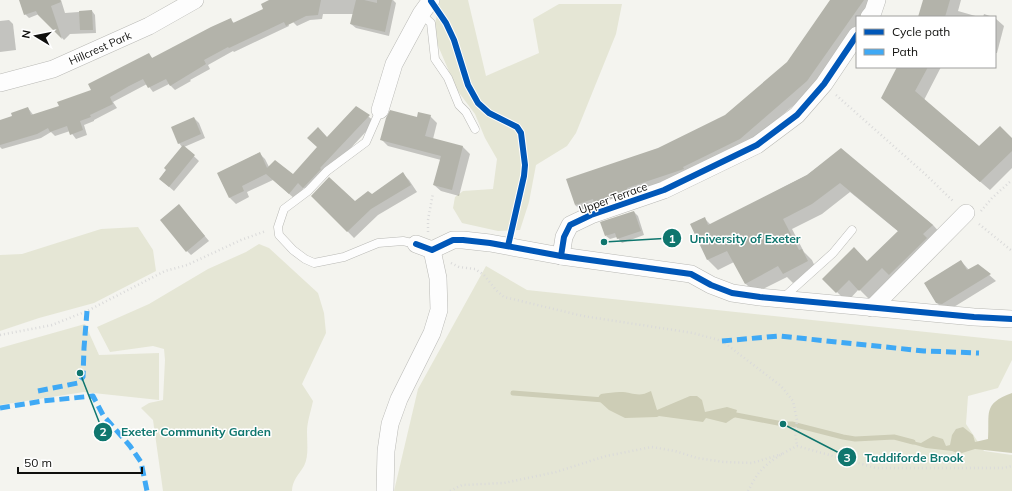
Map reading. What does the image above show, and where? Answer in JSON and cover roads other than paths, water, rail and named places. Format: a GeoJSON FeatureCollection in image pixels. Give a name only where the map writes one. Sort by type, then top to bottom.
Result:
{"type":"FeatureCollection","features":[{"type":"Feature","properties":{"kind":"street","name":"Hillcrest Park"},"geometry":{"type":"LineString","coordinates":[[0,84],[53,69],[149,26],[195,0]]}},
{"type":"Feature","properties":{"kind":"street"},"geometry":{"type":"LineString","coordinates":[[380,110],[394,64],[421,14],[431,0]]}},
{"type":"Feature","properties":{"kind":"street"},"geometry":{"type":"LineString","coordinates":[[870,16],[873,12],[877,0]]}},
{"type":"Feature","properties":{"kind":"street","name":"Upper Terrace"},"geometry":{"type":"LineString","coordinates":[[561,256],[564,237],[570,225],[591,214],[664,190],[757,145],[796,115],[824,84],[856,36]]}},
{"type":"Feature","properties":{"kind":"street"},"geometry":{"type":"LineString","coordinates":[[872,308],[970,216]]}},
{"type":"Feature","properties":{"kind":"street"},"geometry":{"type":"LineString","coordinates":[[385,491],[386,451],[390,424],[399,399],[432,334],[439,310],[438,278],[426,250],[453,240],[490,243],[561,256],[692,274],[711,285],[732,293],[781,300],[1012,319]]}},
{"type":"Feature","properties":{"kind":"lane"},"geometry":{"type":"LineString","coordinates":[[421,14],[431,23],[435,59],[448,78],[459,105],[466,112],[475,129]]}},
{"type":"Feature","properties":{"kind":"lane"},"geometry":{"type":"LineString","coordinates":[[380,110],[366,142],[327,171],[308,191],[284,209],[278,227],[280,234],[293,250],[305,259],[314,263],[344,257],[378,243],[403,241],[426,250]]}},
{"type":"Feature","properties":{"kind":"lane"},"geometry":{"type":"LineString","coordinates":[[781,300],[833,254],[852,230]]}},
{"type":"Feature","properties":{"kind":"waterway"},"geometry":{"type":"LineString","coordinates":[[513,393],[604,400]]}},
{"type":"Feature","properties":{"kind":"waterway"},"geometry":{"type":"LineString","coordinates":[[731,415],[783,424],[792,424],[855,439],[894,437],[913,442]]}},
{"type":"Feature","properties":{"kind":"place","name":"University of Exeter"},"geometry":{"type":"Point","coordinates":[604,242]}},
{"type":"Feature","properties":{"kind":"place","name":"Exeter Community Garden"},"geometry":{"type":"Point","coordinates":[80,373]}},
{"type":"Feature","properties":{"kind":"place","name":"Taddiforde Brook"},"geometry":{"type":"Point","coordinates":[783,424]}}]}
